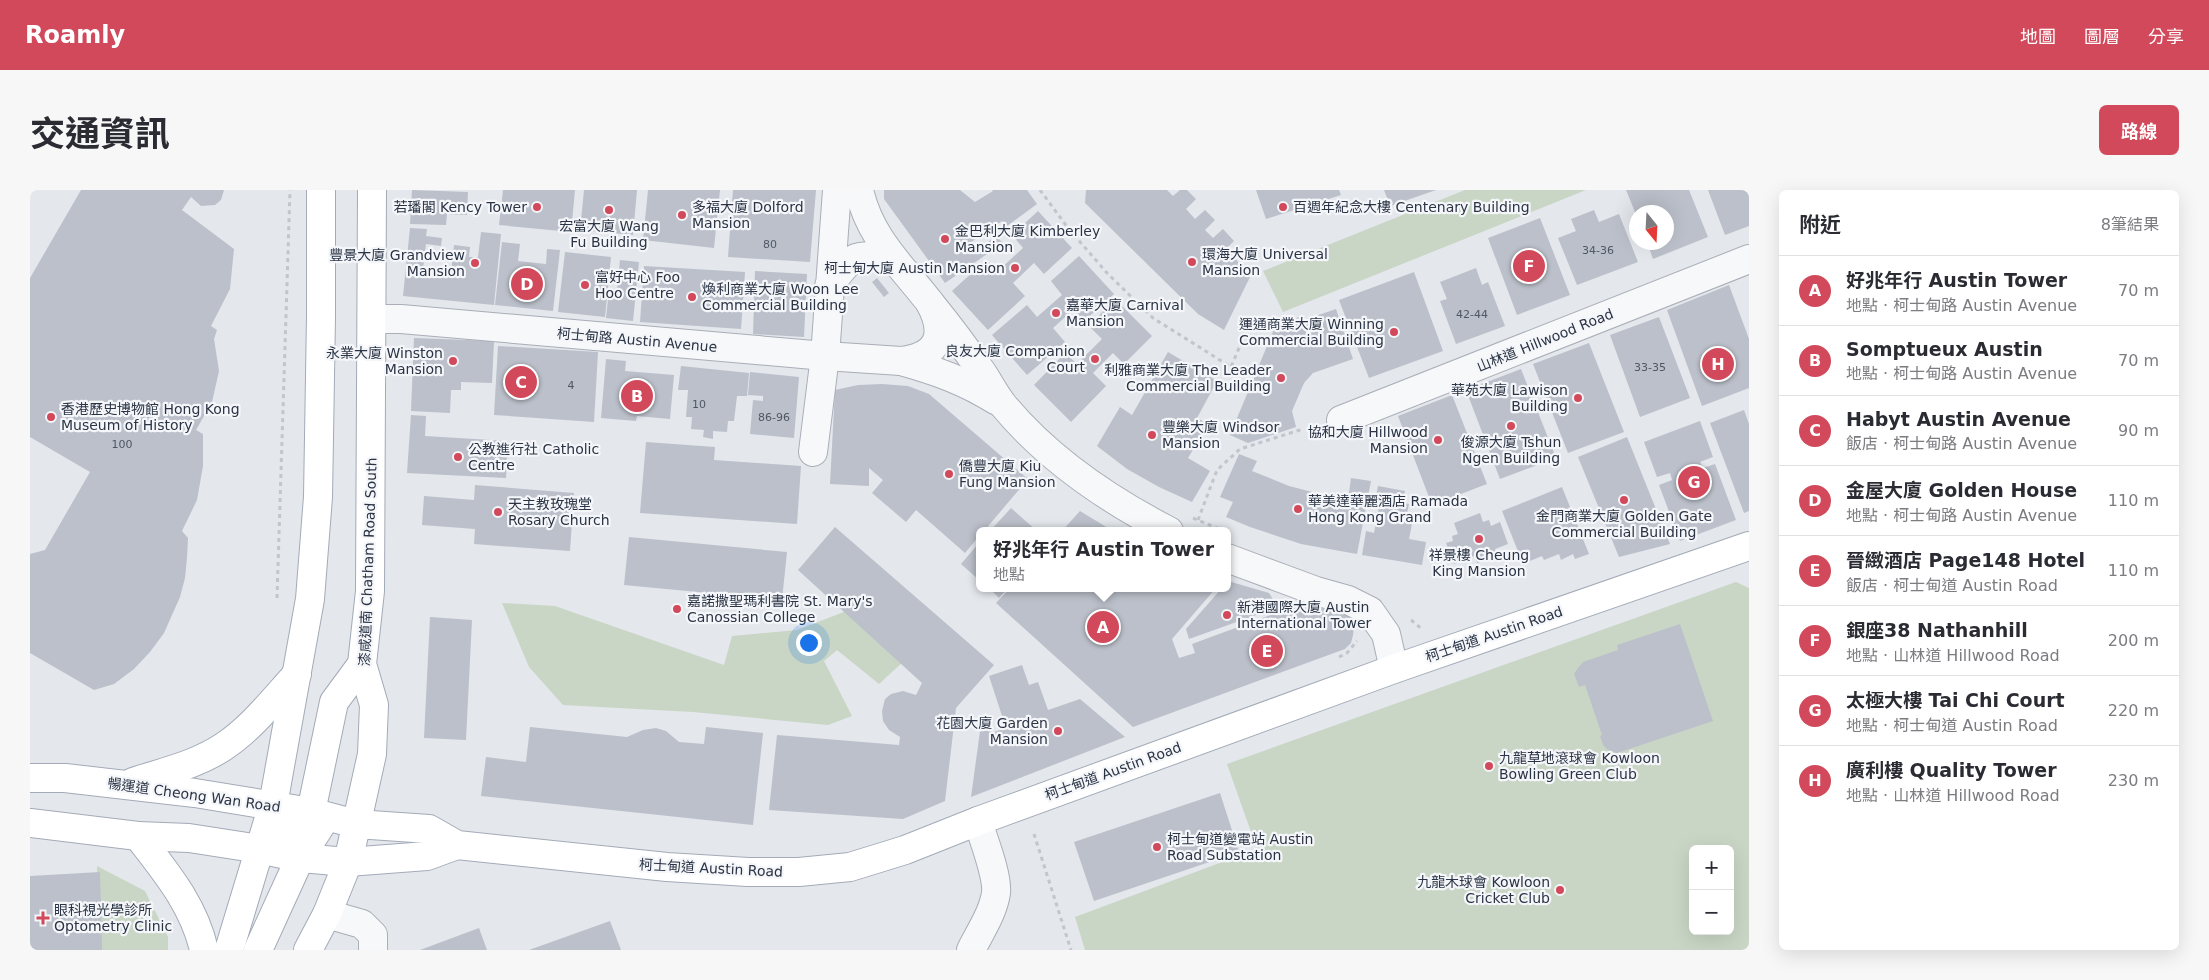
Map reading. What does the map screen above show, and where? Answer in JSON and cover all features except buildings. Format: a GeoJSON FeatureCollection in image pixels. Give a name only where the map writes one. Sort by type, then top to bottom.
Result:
{"type":"FeatureCollection","features":[{"type":"Feature","properties":{"kind":"main road"},"geometry":{"type":"LineString","coordinates":[[229,950],[273,805],[310,598],[318,497],[321,190]]}},
{"type":"Feature","properties":{"kind":"main road","name":"漆咸道南 Chatham Road South"},"geometry":{"type":"LineString","coordinates":[[308,950],[327,914],[348,862],[372,754],[374,705],[362,664],[370,591],[373,319],[372,190]]}},
{"type":"Feature","properties":{"kind":"main road","name":"柯士甸道 Austin Road"},"geometry":{"type":"LineString","coordinates":[[356,824],[429,829],[457,845],[667,867],[748,872],[800,872],[850,867],[905,850],[978,821],[1394,669],[1749,546]]}},
{"type":"Feature","properties":{"kind":"main road"},"geometry":{"type":"LineString","coordinates":[[258,950],[318,814],[334,702],[362,664]]}},
{"type":"Feature","properties":{"kind":"main road"},"geometry":{"type":"LineString","coordinates":[[126,785],[197,760],[222,748],[255,720],[298,672]]}},
{"type":"Feature","properties":{"kind":"main road","name":"暢運道 Cheong Wan Road"},"geometry":{"type":"LineString","coordinates":[[30,778],[65,778],[273,805],[356,824]]}},
{"type":"Feature","properties":{"kind":"main road"},"geometry":{"type":"LineString","coordinates":[[260,849],[318,814]]}},
{"type":"Feature","properties":{"kind":"main road"},"geometry":{"type":"LineString","coordinates":[[30,823],[138,836],[189,838],[260,849],[300,858],[348,862]]}},
{"type":"Feature","properties":{"kind":"main road"},"geometry":{"type":"LineString","coordinates":[[138,836],[181,893],[194,920],[204,950]]}},
{"type":"Feature","properties":{"kind":"main road","name":"柯士甸道 Austin Road"},"geometry":{"type":"LineString","coordinates":[[348,862],[427,856],[457,845]]}},
{"type":"Feature","properties":{"kind":"street"},"geometry":{"type":"LineString","coordinates":[[813,452],[824,356],[837,190]]}},
{"type":"Feature","properties":{"kind":"street","name":"柯士甸路 Austin Avenue"},"geometry":{"type":"LineString","coordinates":[[859,190],[870,224],[895,261],[980,368],[1003,405],[1029,434],[1082,479],[1124,508],[1179,523]]}},
{"type":"Feature","properties":{"kind":"street"},"geometry":{"type":"LineString","coordinates":[[829,286],[848,261],[867,255],[895,261]]}},
{"type":"Feature","properties":{"kind":"street","name":"山林道 Hillwood Road"},"geometry":{"type":"LineString","coordinates":[[1341,420],[1747,266]]}},
{"type":"Feature","properties":{"kind":"street","name":"柯士甸路 Austin Avenue"},"geometry":{"type":"LineString","coordinates":[[901,361],[924,355],[933,348],[938,338],[940,329],[938,318],[930,303]]}},
{"type":"Feature","properties":{"kind":"street","name":"柯士甸路 Austin Avenue"},"geometry":{"type":"LineString","coordinates":[[373,319],[401,319],[901,361],[944,373],[973,386],[1003,405]]}},
{"type":"Feature","properties":{"kind":"street"},"geometry":{"type":"LineString","coordinates":[[1231,560],[1316,592],[1348,600],[1370,611],[1386,634],[1394,669]]}},
{"type":"Feature","properties":{"kind":"street"},"geometry":{"type":"LineString","coordinates":[[971,950],[989,914],[996,892],[991,863],[978,821]]}},
{"type":"Feature","properties":{"kind":"street"},"geometry":{"type":"LineString","coordinates":[[327,914],[362,924],[373,935],[373,950]]}},
{"type":"Feature","properties":{"kind":"path"},"geometry":{"type":"LineString","coordinates":[[277,598],[290,190]]}},
{"type":"Feature","properties":{"kind":"path"},"geometry":{"type":"LineString","coordinates":[[1040,190],[1068,228],[1107,273],[1153,318],[1231,367],[1244,336]]}},
{"type":"Feature","properties":{"kind":"path"},"geometry":{"type":"LineString","coordinates":[[1198,520],[1216,470],[1240,449],[1303,429]]}},
{"type":"Feature","properties":{"kind":"path"},"geometry":{"type":"LineString","coordinates":[[1179,523],[1198,520],[1215,527]]}},
{"type":"Feature","properties":{"kind":"path"},"geometry":{"type":"LineString","coordinates":[[1034,834],[1071,950]]}},
{"type":"Feature","properties":{"kind":"green space"},"geometry":{"type":"Polygon","coordinates":[[[1465,190],[1586,190],[1283,312],[1263,271],[1465,190]]]}},
{"type":"Feature","properties":{"kind":"green space","name":"九龍草地滾球會 Kowloon Bowling Green Club"},"geometry":{"type":"Polygon","coordinates":[[[1736,582],[1749,588],[1749,950],[1085,950],[1075,917],[1257,849],[1227,764],[1736,582]]]}},
{"type":"Feature","properties":{"kind":"green space"},"geometry":{"type":"Polygon","coordinates":[[[502,603],[555,606],[724,665],[732,636],[797,630],[862,605],[917,649],[879,684],[837,650],[824,661],[852,716],[828,725],[693,712],[563,705],[529,667],[502,603]]]}},
{"type":"Feature","properties":{"kind":"green space"},"geometry":{"type":"Polygon","coordinates":[[[97,866],[145,891],[168,937],[168,950],[100,950],[97,866]]]}},
{"type":"Feature","properties":{"kind":"place","name":"若璠閣 Kency Tower"},"geometry":{"type":"Point","coordinates":[537,207]}},
{"type":"Feature","properties":{"kind":"place","name":"百週年紀念大樓 Centenary Building"},"geometry":{"type":"Point","coordinates":[1283,207]}},
{"type":"Feature","properties":{"kind":"place","name":"宏富大廈 Wang Fu Building"},"geometry":{"type":"Point","coordinates":[609,210]}},
{"type":"Feature","properties":{"kind":"place","name":"多福大廈 Dolford Mansion"},"geometry":{"type":"Point","coordinates":[682,215]}},
{"type":"Feature","properties":{"kind":"place","name":"金巴利大廈 Kimberley Mansion"},"geometry":{"type":"Point","coordinates":[945,239]}},
{"type":"Feature","properties":{"kind":"place","name":"環海大廈 Universal Mansion"},"geometry":{"type":"Point","coordinates":[1192,262]}},
{"type":"Feature","properties":{"kind":"place","name":"豐景大廈 Grandview Mansion"},"geometry":{"type":"Point","coordinates":[475,263]}},
{"type":"Feature","properties":{"kind":"place","name":"銀座38 Nathanhill"},"geometry":{"type":"Point","coordinates":[1529,266]}},
{"type":"Feature","properties":{"kind":"place","name":"柯士甸大廈 Austin Mansion"},"geometry":{"type":"Point","coordinates":[1015,268]}},
{"type":"Feature","properties":{"kind":"place","name":"金屋大廈 Golden House"},"geometry":{"type":"Point","coordinates":[527,284]}},
{"type":"Feature","properties":{"kind":"place","name":"富好中心 Foo Hoo Centre"},"geometry":{"type":"Point","coordinates":[585,285]}},
{"type":"Feature","properties":{"kind":"place","name":"煥利商業大廈 Woon Lee Commercial Building"},"geometry":{"type":"Point","coordinates":[692,297]}},
{"type":"Feature","properties":{"kind":"place","name":"嘉華大廈 Carnival Mansion"},"geometry":{"type":"Point","coordinates":[1056,313]}},
{"type":"Feature","properties":{"kind":"place","name":"運通商業大廈 Winning Commercial Building"},"geometry":{"type":"Point","coordinates":[1394,332]}},
{"type":"Feature","properties":{"kind":"place","name":"良友大廈 Companion Court"},"geometry":{"type":"Point","coordinates":[1095,359]}},
{"type":"Feature","properties":{"kind":"place","name":"永業大廈 Winston Mansion"},"geometry":{"type":"Point","coordinates":[453,361]}},
{"type":"Feature","properties":{"kind":"place","name":"廣利樓 Quality Tower"},"geometry":{"type":"Point","coordinates":[1718,364]}},
{"type":"Feature","properties":{"kind":"place","name":"利雅商業大廈 The Leader Commercial Building"},"geometry":{"type":"Point","coordinates":[1281,378]}},
{"type":"Feature","properties":{"kind":"place","name":"Habyt Austin Avenue"},"geometry":{"type":"Point","coordinates":[521,382]}},
{"type":"Feature","properties":{"kind":"place","name":"Somptueux Austin"},"geometry":{"type":"Point","coordinates":[637,396]}},
{"type":"Feature","properties":{"kind":"place","name":"華苑大廈 Lawison Building"},"geometry":{"type":"Point","coordinates":[1578,398]}},
{"type":"Feature","properties":{"kind":"place","name":"香港歷史博物館 Hong Kong Museum of History"},"geometry":{"type":"Point","coordinates":[51,417]}},
{"type":"Feature","properties":{"kind":"place","name":"俊源大廈 Tshun Ngen Building"},"geometry":{"type":"Point","coordinates":[1511,426]}},
{"type":"Feature","properties":{"kind":"place","name":"豐樂大廈 Windsor Mansion"},"geometry":{"type":"Point","coordinates":[1152,435]}},
{"type":"Feature","properties":{"kind":"place","name":"協和大廈 Hillwood Mansion"},"geometry":{"type":"Point","coordinates":[1438,440]}},
{"type":"Feature","properties":{"kind":"place","name":"公教進行社 Catholic Centre"},"geometry":{"type":"Point","coordinates":[458,457]}},
{"type":"Feature","properties":{"kind":"place","name":"僑豐大廈 Kiu Fung Mansion"},"geometry":{"type":"Point","coordinates":[949,474]}},
{"type":"Feature","properties":{"kind":"place","name":"太極大樓 Tai Chi Court"},"geometry":{"type":"Point","coordinates":[1694,482]}},
{"type":"Feature","properties":{"kind":"place","name":"金門商業大廈 Golden Gate Commercial Building"},"geometry":{"type":"Point","coordinates":[1624,500]}},
{"type":"Feature","properties":{"kind":"place","name":"華美達華麗酒店 Ramada Hong Kong Grand"},"geometry":{"type":"Point","coordinates":[1298,509]}},
{"type":"Feature","properties":{"kind":"place","name":"天主教玫瑰堂 Rosary Church"},"geometry":{"type":"Point","coordinates":[498,512]}},
{"type":"Feature","properties":{"kind":"place","name":"祥景樓 Cheung King Mansion"},"geometry":{"type":"Point","coordinates":[1479,539]}},
{"type":"Feature","properties":{"kind":"place","name":"嘉諾撒聖瑪利書院 St. Mary's Canossian College"},"geometry":{"type":"Point","coordinates":[677,609]}},
{"type":"Feature","properties":{"kind":"place","name":"新港國際大廈 Austin International Tower"},"geometry":{"type":"Point","coordinates":[1227,615]}},
{"type":"Feature","properties":{"kind":"place","name":"好兆年行 Austin Tower"},"geometry":{"type":"Point","coordinates":[1103,627]}},
{"type":"Feature","properties":{"kind":"place","name":"晉緻酒店 Page148 Hotel"},"geometry":{"type":"Point","coordinates":[1267,651]}},
{"type":"Feature","properties":{"kind":"place","name":"花園大廈 Garden Mansion"},"geometry":{"type":"Point","coordinates":[1058,731]}},
{"type":"Feature","properties":{"kind":"place","name":"九龍草地滾球會 Kowloon Bowling Green Club"},"geometry":{"type":"Point","coordinates":[1489,766]}},
{"type":"Feature","properties":{"kind":"place","name":"柯士甸道變電站 Austin Road Substation"},"geometry":{"type":"Point","coordinates":[1157,847]}},
{"type":"Feature","properties":{"kind":"place","name":"九龍木球會 Kowloon Cricket Club"},"geometry":{"type":"Point","coordinates":[1560,890]}},
{"type":"Feature","properties":{"kind":"place","name":"眼科視光學診所 Optometry Clinic"},"geometry":{"type":"Point","coordinates":[43,918]}}]}
